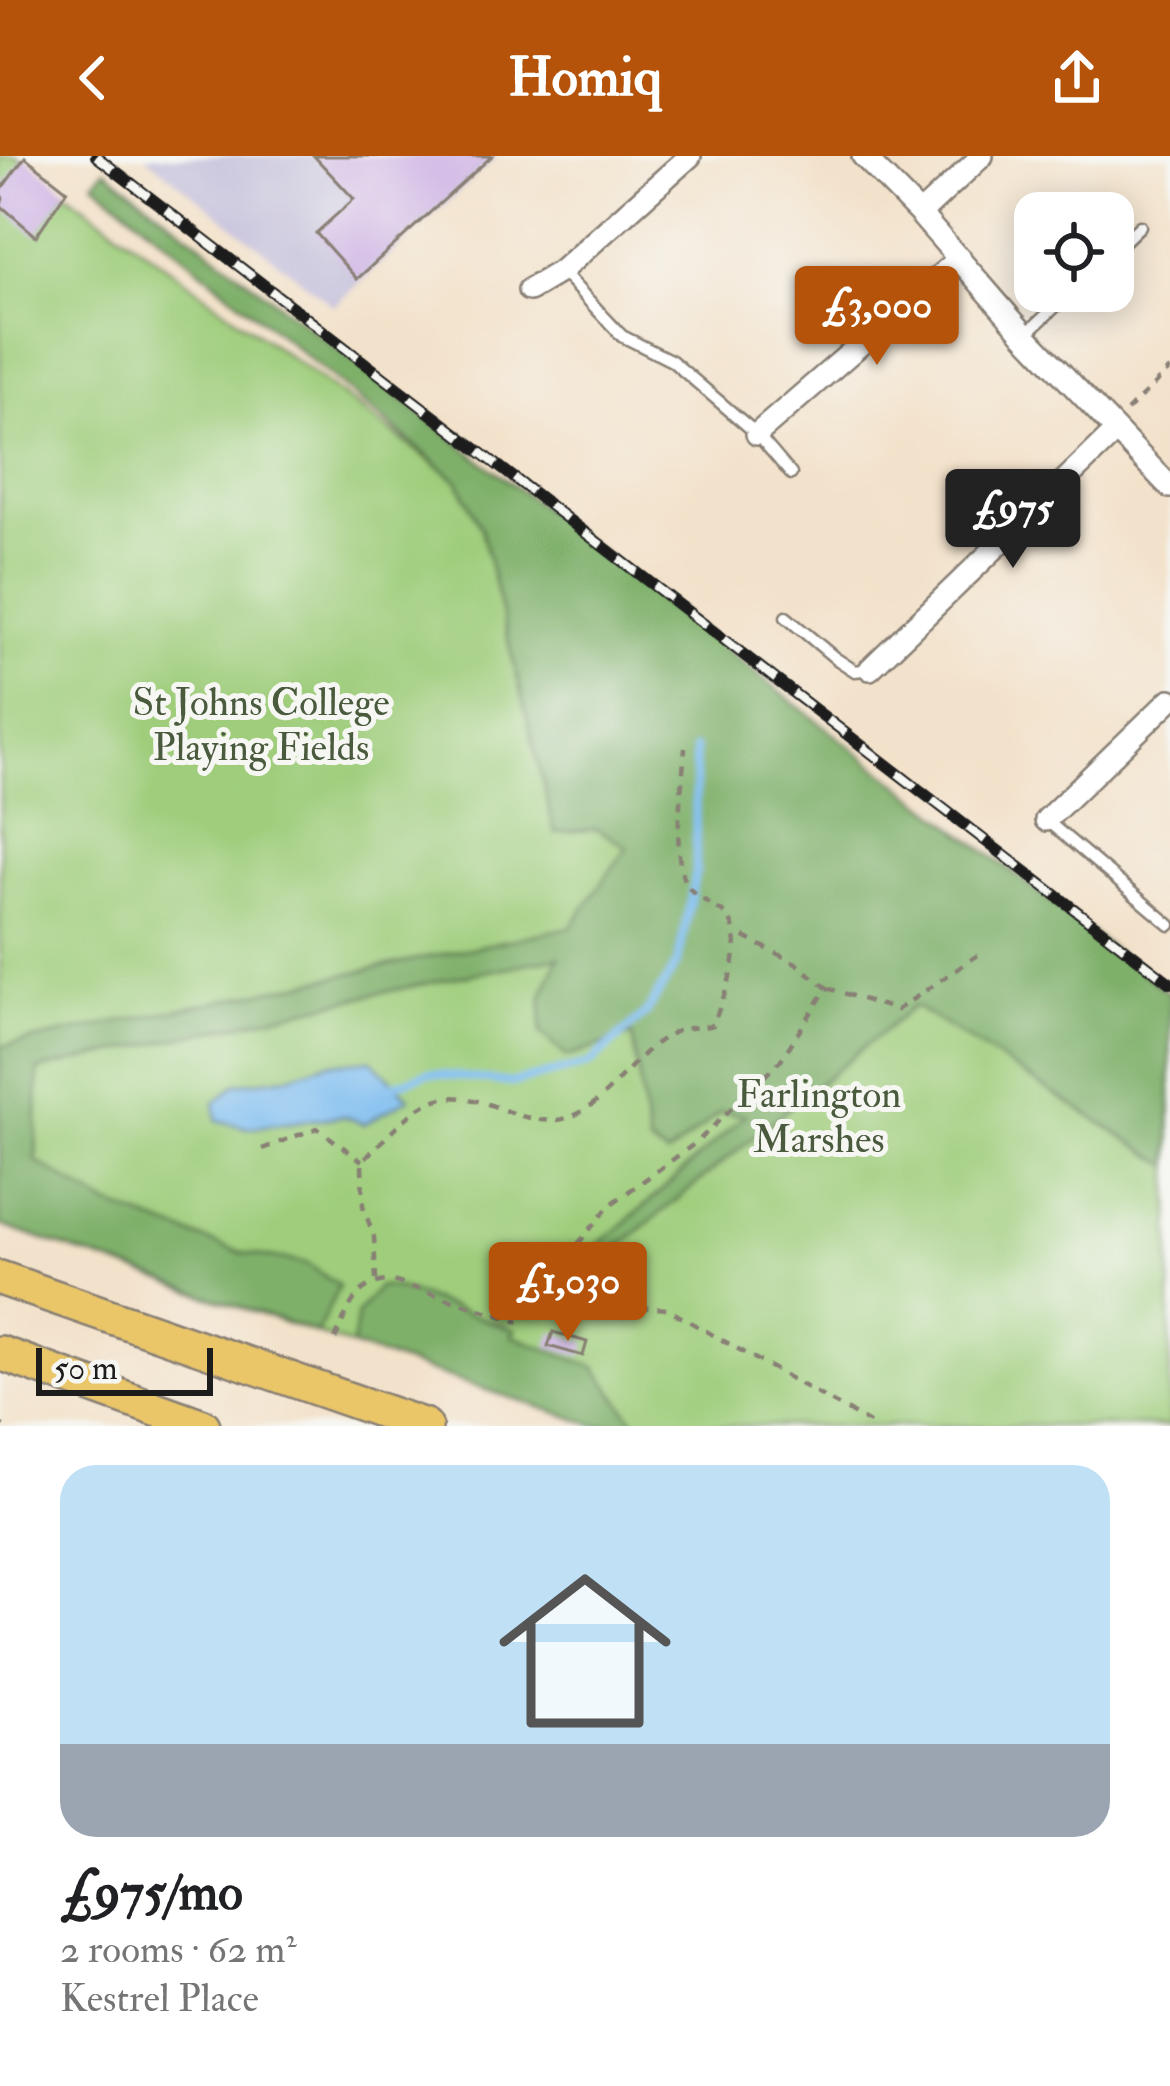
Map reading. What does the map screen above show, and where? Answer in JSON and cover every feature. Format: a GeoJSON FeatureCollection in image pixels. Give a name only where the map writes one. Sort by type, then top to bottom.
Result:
{"type":"FeatureCollection","features":[{"type":"Feature","properties":{"kind":"highway"},"geometry":{"type":"LineString","coordinates":[[0,1278],[425,1426]]}},
{"type":"Feature","properties":{"kind":"highway"},"geometry":{"type":"LineString","coordinates":[[0,1353],[202,1426]]}},
{"type":"Feature","properties":{"kind":"street"},"geometry":{"type":"LineString","coordinates":[[529,290],[561,271],[690,156]]}},
{"type":"Feature","properties":{"kind":"street"},"geometry":{"type":"LineString","coordinates":[[862,156],[1170,487]]}},
{"type":"Feature","properties":{"kind":"street"},"geometry":{"type":"LineString","coordinates":[[920,214],[982,156]]}},
{"type":"Feature","properties":{"kind":"street"},"geometry":{"type":"LineString","coordinates":[[757,434],[960,258]]}},
{"type":"Feature","properties":{"kind":"street"},"geometry":{"type":"LineString","coordinates":[[871,669],[1114,429]]}},
{"type":"Feature","properties":{"kind":"street"},"geometry":{"type":"LineString","coordinates":[[1046,820],[1170,700]]}},
{"type":"Feature","properties":{"kind":"lane"},"geometry":{"type":"LineString","coordinates":[[1134,232],[1140,226]]}},
{"type":"Feature","properties":{"kind":"lane"},"geometry":{"type":"LineString","coordinates":[[561,271],[622,336],[672,361],[757,434],[790,474]]}},
{"type":"Feature","properties":{"kind":"lane"},"geometry":{"type":"LineString","coordinates":[[1025,335],[1050,312]]}},
{"type":"Feature","properties":{"kind":"lane"},"geometry":{"type":"LineString","coordinates":[[786,617],[855,671],[871,669]]}},
{"type":"Feature","properties":{"kind":"lane"},"geometry":{"type":"LineString","coordinates":[[1046,820],[1170,925]]}},
{"type":"Feature","properties":{"kind":"path"},"geometry":{"type":"LineString","coordinates":[[1114,429],[1170,370]]}},
{"type":"Feature","properties":{"kind":"path"},"geometry":{"type":"LineString","coordinates":[[685,748],[678,857],[686,884],[726,915],[736,933],[796,963],[826,988],[896,1010],[978,955]]}},
{"type":"Feature","properties":{"kind":"path"},"geometry":{"type":"LineString","coordinates":[[362,1161],[419,1107],[445,1096],[475,1098],[532,1120],[566,1118],[589,1108],[655,1046],[679,1030],[713,1024],[734,960],[736,933]]}},
{"type":"Feature","properties":{"kind":"path"},"geometry":{"type":"LineString","coordinates":[[516,1309],[550,1278],[610,1205],[697,1142],[780,1061],[826,988]]}},
{"type":"Feature","properties":{"kind":"path"},"geometry":{"type":"LineString","coordinates":[[262,1149],[317,1129],[362,1161],[363,1206],[374,1237],[376,1280]]}},
{"type":"Feature","properties":{"kind":"path"},"geometry":{"type":"LineString","coordinates":[[335,1339],[355,1296],[376,1280],[393,1281],[519,1322]]}},
{"type":"Feature","properties":{"kind":"path"},"geometry":{"type":"LineString","coordinates":[[496,1316],[542,1307],[667,1309],[875,1426]]}},
{"type":"Feature","properties":{"kind":"shaded area"},"geometry":{"type":"Polygon","coordinates":[[[145,156],[498,156],[334,306],[145,156]]]}},
{"type":"Feature","properties":{"kind":"green space","name":"Farlington Marshes"},"geometry":{"type":"Polygon","coordinates":[[[0,156],[17,156],[458,481],[481,526],[497,474],[1170,994],[1170,1426],[598,1426],[0,1225],[0,156]]]}},
{"type":"Feature","properties":{"kind":"green space"},"geometry":{"type":"Polygon","coordinates":[[[105,169],[1170,994],[1170,1166],[914,1006],[582,1277],[554,1293],[539,1295],[745,1115],[720,1112],[667,1156],[649,1144],[632,1035],[567,1057],[541,1033],[542,996],[559,957],[38,1070],[36,1161],[106,1204],[242,1253],[306,1263],[339,1286],[317,1333],[0,1225],[0,1047],[571,927],[627,847],[597,829],[555,833],[481,528],[458,481],[94,182],[105,169]]]}},
{"type":"Feature","properties":{"kind":"green space"},"geometry":{"type":"Polygon","coordinates":[[[379,1286],[401,1289],[515,1330],[512,1336],[595,1367],[638,1426],[598,1426],[352,1346],[357,1314],[379,1286]]]}},
{"type":"Feature","properties":{"kind":"water"},"geometry":{"type":"Polygon","coordinates":[[[372,1060],[409,1098],[364,1124],[344,1116],[247,1128],[217,1120],[215,1103],[236,1084],[286,1077],[328,1063],[372,1060]]]}},
{"type":"Feature","properties":{"kind":"building"},"geometry":{"type":"Polygon","coordinates":[[[314,156],[492,156],[357,279],[316,233],[354,199],[314,156]]]}},
{"type":"Feature","properties":{"kind":"building"},"geometry":{"type":"Polygon","coordinates":[[[25,157],[67,190],[36,236],[0,205],[0,191],[25,157]]]}},
{"type":"Feature","properties":{"kind":"building"},"geometry":{"type":"Polygon","coordinates":[[[553,1332],[587,1342],[583,1356],[548,1346],[553,1332]]]}},
{"type":"Feature","properties":{"kind":"waterway"},"geometry":{"type":"LineString","coordinates":[[396,1084],[428,1073],[512,1083],[590,1064],[647,1012],[678,962],[696,870],[695,749]]}},
{"type":"Feature","properties":{"kind":"railway"},"geometry":{"type":"LineString","coordinates":[[96,156],[1170,983]]}},
{"type":"Feature","properties":{"kind":"park label","name":"St Johns College Playing Fields"},"geometry":{"type":"Point","coordinates":[261,724]}}]}
